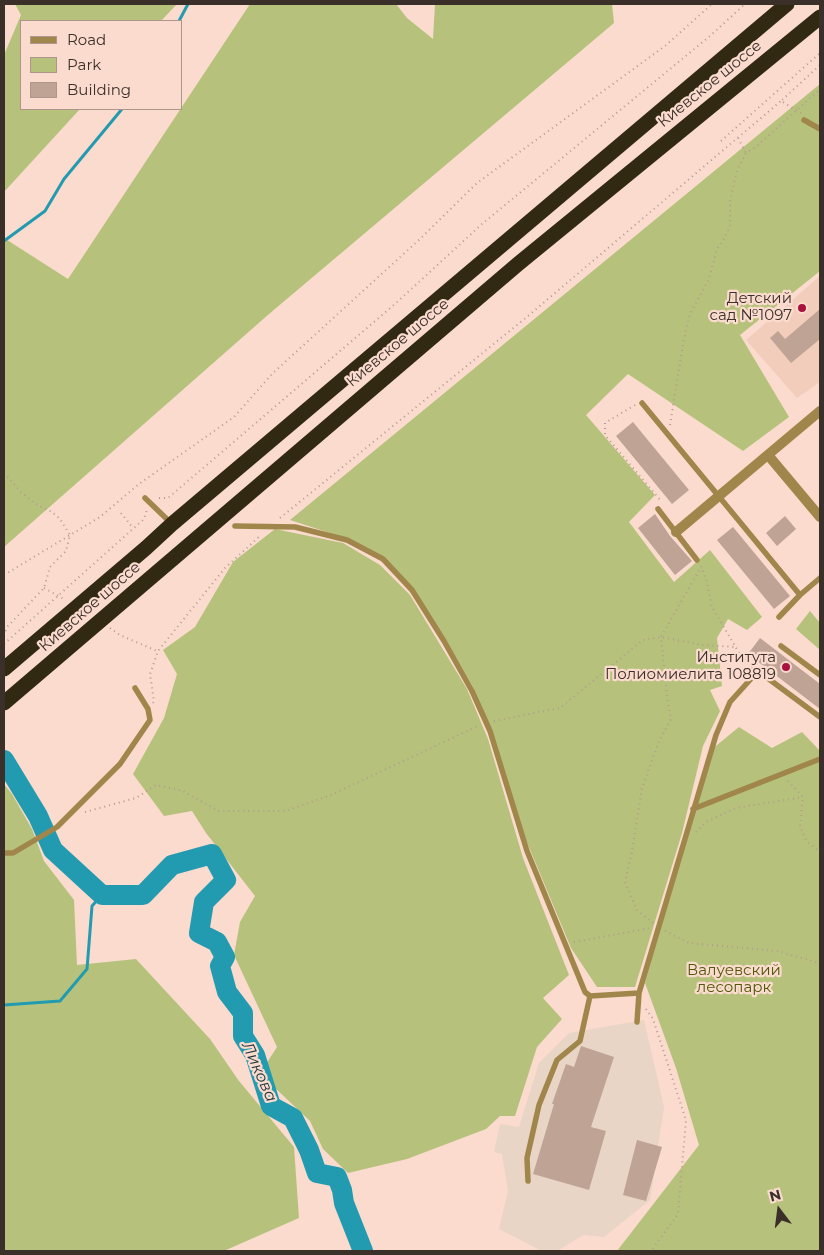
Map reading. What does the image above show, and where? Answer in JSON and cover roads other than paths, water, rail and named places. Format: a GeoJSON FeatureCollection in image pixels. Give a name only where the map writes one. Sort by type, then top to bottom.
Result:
{"type":"FeatureCollection","features":[{"type":"Feature","properties":{"kind":"highway","name":"Киевское шоссе"},"geometry":{"type":"LineString","coordinates":[[4,669],[172,524],[788,4]]}},
{"type":"Feature","properties":{"kind":"highway","name":"Киевское шоссе"},"geometry":{"type":"LineString","coordinates":[[4,704],[518,264],[820,17]]}},
{"type":"Feature","properties":{"kind":"street"},"geometry":{"type":"LineString","coordinates":[[676,532],[820,411]]}},
{"type":"Feature","properties":{"kind":"street"},"geometry":{"type":"LineString","coordinates":[[768,455],[820,517]]}},
{"type":"Feature","properties":{"kind":"lane"},"geometry":{"type":"LineString","coordinates":[[804,117],[820,129]]}},
{"type":"Feature","properties":{"kind":"lane"},"geometry":{"type":"LineString","coordinates":[[642,403],[800,595]]}},
{"type":"Feature","properties":{"kind":"lane"},"geometry":{"type":"LineString","coordinates":[[145,498],[172,524]]}},
{"type":"Feature","properties":{"kind":"lane"},"geometry":{"type":"LineString","coordinates":[[660,511],[697,560]]}},
{"type":"Feature","properties":{"kind":"lane"},"geometry":{"type":"LineString","coordinates":[[235,526],[295,527],[347,540],[383,559],[412,590],[440,634],[472,691],[486,722],[527,851],[585,992],[590,996],[640,996]]}},
{"type":"Feature","properties":{"kind":"lane"},"geometry":{"type":"LineString","coordinates":[[779,617],[820,578]]}},
{"type":"Feature","properties":{"kind":"lane"},"geometry":{"type":"LineString","coordinates":[[781,646],[820,675]]}},
{"type":"Feature","properties":{"kind":"lane"},"geometry":{"type":"LineString","coordinates":[[636,1022],[640,996],[658,927],[716,735],[730,702],[756,669],[820,717]]}},
{"type":"Feature","properties":{"kind":"lane"},"geometry":{"type":"LineString","coordinates":[[4,853],[13,854],[57,827],[120,764],[150,720],[148,708],[135,688]]}},
{"type":"Feature","properties":{"kind":"lane"},"geometry":{"type":"LineString","coordinates":[[693,809],[820,759]]}},
{"type":"Feature","properties":{"kind":"lane"},"geometry":{"type":"LineString","coordinates":[[528,1181],[527,1158],[539,1105],[557,1060],[580,1041],[590,996]]}},
{"type":"Feature","properties":{"kind":"waterway"},"geometry":{"type":"LineString","coordinates":[[180,20],[188,4]]}},
{"type":"Feature","properties":{"kind":"waterway"},"geometry":{"type":"LineString","coordinates":[[4,241],[45,211],[64,179],[121,110]]}},
{"type":"Feature","properties":{"kind":"waterway","name":"Ликова"},"geometry":{"type":"LineString","coordinates":[[4,760],[38,816],[53,850],[102,895],[143,895],[172,865],[212,854],[226,880],[204,902],[199,933],[217,942],[225,957],[220,966],[227,992],[243,1013],[243,1036],[255,1055],[271,1106],[293,1118],[309,1150],[317,1173],[337,1177],[344,1203],[363,1251]]}},
{"type":"Feature","properties":{"kind":"waterway"},"geometry":{"type":"LineString","coordinates":[[4,1005],[60,1001],[87,969],[92,906],[102,895]]}},
{"type":"Feature","properties":{"kind":"place","name":"Детский сад №1097"},"geometry":{"type":"Point","coordinates":[802,308]}},
{"type":"Feature","properties":{"kind":"place","name":"Института Полиомиелита 108819"},"geometry":{"type":"Point","coordinates":[786,667]}},
{"type":"Feature","properties":{"kind":"park label","name":"Валуевский лесопарк"},"geometry":{"type":"Point","coordinates":[734,980]}}]}
